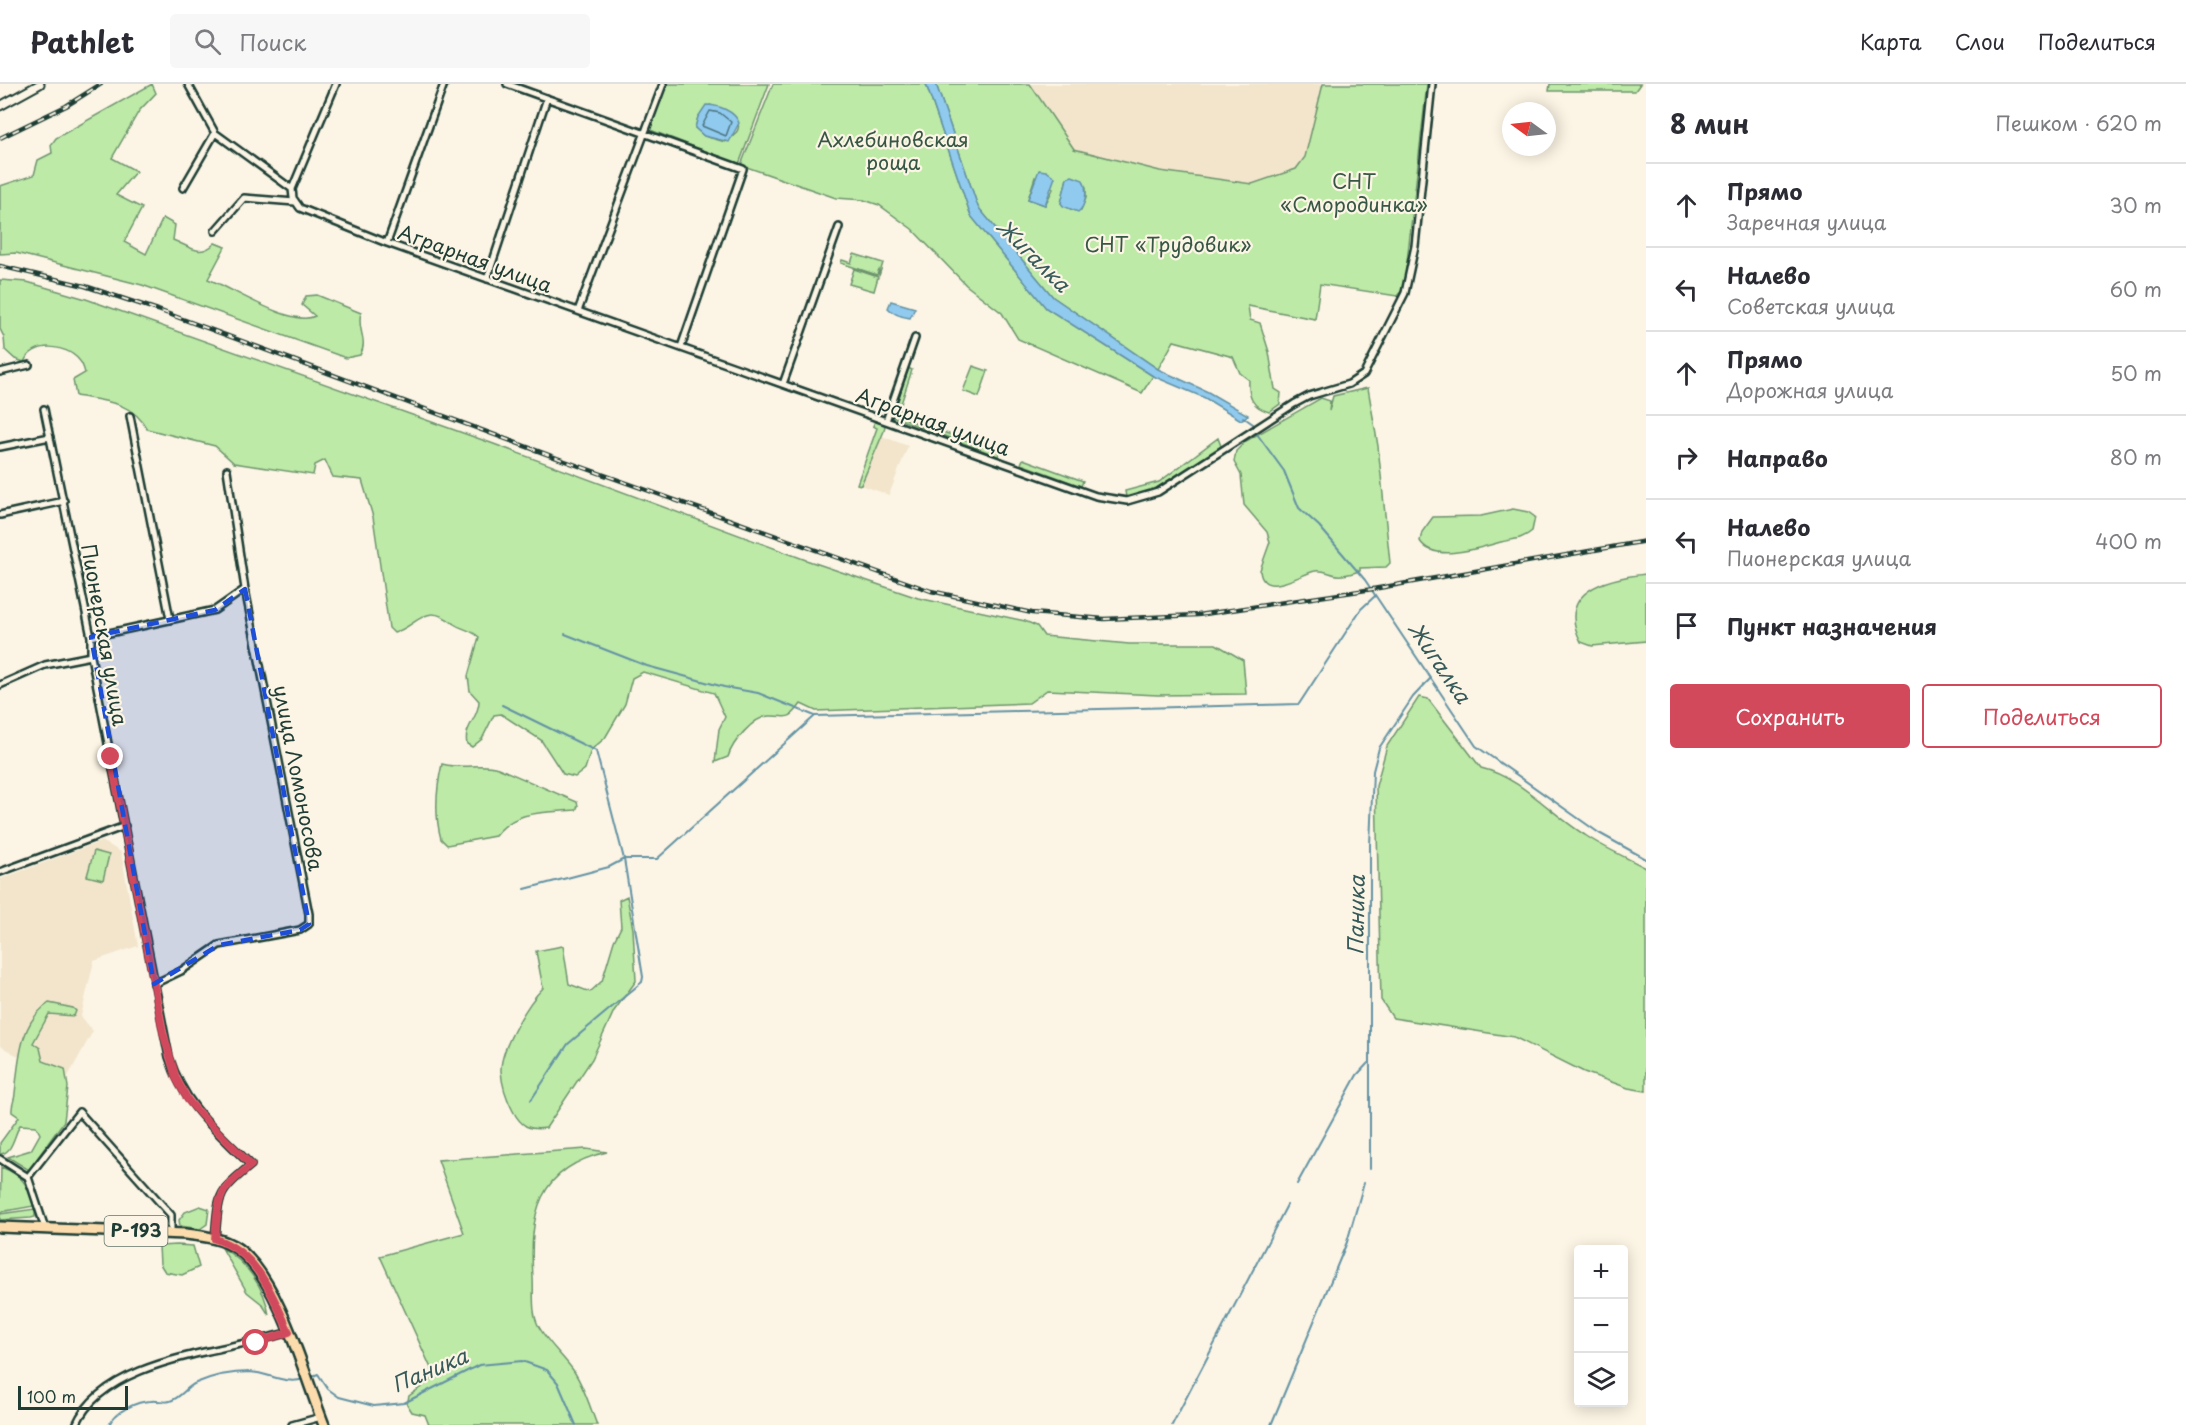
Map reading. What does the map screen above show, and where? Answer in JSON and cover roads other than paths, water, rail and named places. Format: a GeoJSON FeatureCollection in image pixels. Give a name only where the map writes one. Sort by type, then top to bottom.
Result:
{"type":"FeatureCollection","features":[{"type":"Feature","properties":{"kind":"main road","name":"Р-193"},"geometry":{"type":"LineString","coordinates":[[0,1227],[171,1233],[215,1239],[239,1250],[260,1272],[289,1332],[322,1421]]}},
{"type":"Feature","properties":{"kind":"street"},"geometry":{"type":"LineString","coordinates":[[0,106],[40,84]]}},
{"type":"Feature","properties":{"kind":"street"},"geometry":{"type":"LineString","coordinates":[[188,84],[215,133],[292,189]]}},
{"type":"Feature","properties":{"kind":"street"},"geometry":{"type":"LineString","coordinates":[[215,231],[244,198],[295,202],[292,189],[336,84]]}},
{"type":"Feature","properties":{"kind":"street"},"geometry":{"type":"LineString","coordinates":[[387,243],[444,84]]}},
{"type":"Feature","properties":{"kind":"street"},"geometry":{"type":"LineString","coordinates":[[507,84],[743,169],[681,347]]}},
{"type":"Feature","properties":{"kind":"street"},"geometry":{"type":"LineString","coordinates":[[578,311],[663,84]]}},
{"type":"Feature","properties":{"kind":"street","name":"Аграрная улица"},"geometry":{"type":"LineString","coordinates":[[295,202],[307,212],[487,279],[1096,496],[1127,501],[1142,499],[1158,492],[1252,430],[1309,396],[1358,380],[1369,365],[1405,293],[1415,246],[1432,84]]}},
{"type":"Feature","properties":{"kind":"street"},"geometry":{"type":"LineString","coordinates":[[487,279],[547,98]]}},
{"type":"Feature","properties":{"kind":"street"},"geometry":{"type":"LineString","coordinates":[[183,188],[215,133]]}},
{"type":"Feature","properties":{"kind":"street"},"geometry":{"type":"LineString","coordinates":[[783,384],[839,227]]}},
{"type":"Feature","properties":{"kind":"street"},"geometry":{"type":"LineString","coordinates":[[886,421],[915,338]]}},
{"type":"Feature","properties":{"kind":"street"},"geometry":{"type":"LineString","coordinates":[[0,372],[29,365]]}},
{"type":"Feature","properties":{"kind":"street","name":"Пионерская улица"},"geometry":{"type":"LineString","coordinates":[[44,409],[91,637],[91,656],[169,1056],[180,1086],[200,1114],[251,1165],[225,1186],[220,1196],[215,1239]]}},
{"type":"Feature","properties":{"kind":"street"},"geometry":{"type":"LineString","coordinates":[[130,416],[170,619]]}},
{"type":"Feature","properties":{"kind":"street"},"geometry":{"type":"LineString","coordinates":[[0,447],[50,437]]}},
{"type":"Feature","properties":{"kind":"street","name":"улица Ломоносова"},"geometry":{"type":"LineString","coordinates":[[154,984],[181,971],[219,945],[300,930],[309,924],[309,914],[245,589],[227,470]]}},
{"type":"Feature","properties":{"kind":"street"},"geometry":{"type":"LineString","coordinates":[[0,515],[64,501]]}},
{"type":"Feature","properties":{"kind":"street"},"geometry":{"type":"LineString","coordinates":[[91,637],[215,610],[245,589]]}},
{"type":"Feature","properties":{"kind":"street"},"geometry":{"type":"LineString","coordinates":[[0,685],[45,665],[91,656]]}},
{"type":"Feature","properties":{"kind":"street"},"geometry":{"type":"LineString","coordinates":[[0,872],[125,826]]}},
{"type":"Feature","properties":{"kind":"street"},"geometry":{"type":"LineString","coordinates":[[28,1177],[79,1112],[88,1119],[95,1131],[171,1215],[171,1233]]}},
{"type":"Feature","properties":{"kind":"street"},"geometry":{"type":"LineString","coordinates":[[0,1159],[28,1177],[45,1228]]}},
{"type":"Feature","properties":{"kind":"street"},"geometry":{"type":"LineString","coordinates":[[75,1425],[95,1397],[115,1384],[174,1357],[256,1343],[289,1332]]}},
{"type":"Feature","properties":{"kind":"street"},"geometry":{"type":"LineString","coordinates":[[292,1425],[322,1421]]}},
{"type":"Feature","properties":{"kind":"water"},"geometry":{"type":"Polygon","coordinates":[[[926,84],[936,84],[978,207],[1053,297],[1158,369],[1208,392],[1248,415],[1241,420],[1205,398],[1153,376],[1046,308],[971,216],[926,84]]]}},
{"type":"Feature","properties":{"kind":"water"},"geometry":{"type":"Polygon","coordinates":[[[706,105],[726,110],[737,119],[739,123],[729,142],[704,136],[695,128],[698,117],[706,105]]]}},
{"type":"Feature","properties":{"kind":"water"},"geometry":{"type":"Polygon","coordinates":[[[1039,170],[1046,171],[1055,177],[1045,205],[1028,199],[1039,170]]]}},
{"type":"Feature","properties":{"kind":"water"},"geometry":{"type":"Polygon","coordinates":[[[1072,176],[1083,180],[1085,188],[1084,202],[1078,212],[1061,203],[1067,178],[1072,176]]]}},
{"type":"Feature","properties":{"kind":"water"},"geometry":{"type":"Polygon","coordinates":[[[891,301],[915,308],[910,318],[890,310],[888,308],[891,301]]]}},
{"type":"Feature","properties":{"kind":"waterway","name":"Жигалка"},"geometry":{"type":"LineString","coordinates":[[1243,417],[1253,424]]}},
{"type":"Feature","properties":{"kind":"waterway","name":"Жигалка"},"geometry":{"type":"LineString","coordinates":[[1257,434],[1284,471],[1299,508],[1319,526],[1365,580],[1476,746],[1599,833],[1646,859]]}},
{"type":"Feature","properties":{"kind":"waterway"},"geometry":{"type":"LineString","coordinates":[[525,889],[609,867],[624,859],[657,859],[815,716],[1299,704],[1361,609],[1375,596]]}},
{"type":"Feature","properties":{"kind":"waterway"},"geometry":{"type":"LineString","coordinates":[[565,634],[647,666],[724,687],[758,693],[815,716]]}},
{"type":"Feature","properties":{"kind":"waterway","name":"Паника"},"geometry":{"type":"LineString","coordinates":[[1370,1169],[1370,845],[1373,771],[1379,748],[1413,697],[1430,679]]}},
{"type":"Feature","properties":{"kind":"waterway"},"geometry":{"type":"LineString","coordinates":[[502,705],[596,751],[624,859],[643,977],[642,982],[568,1044],[531,1100]]}},
{"type":"Feature","properties":{"kind":"waterway"},"geometry":{"type":"LineString","coordinates":[[1297,1184],[1357,1075],[1368,1063]]}},
{"type":"Feature","properties":{"kind":"waterway","name":"Паника"},"geometry":{"type":"LineString","coordinates":[[1271,1425],[1347,1242],[1364,1183]]}},
{"type":"Feature","properties":{"kind":"waterway"},"geometry":{"type":"LineString","coordinates":[[1172,1425],[1287,1205]]}},
{"type":"Feature","properties":{"kind":"waterway","name":"Паника"},"geometry":{"type":"LineString","coordinates":[[310,1377],[318,1374],[328,1389],[339,1397],[374,1406],[404,1403],[479,1365],[522,1361],[547,1370],[558,1383],[576,1425]]}},
{"type":"Feature","properties":{"kind":"waterway","name":"Паника"},"geometry":{"type":"LineString","coordinates":[[109,1425],[116,1416],[133,1405],[145,1401],[170,1401],[192,1385],[216,1376],[250,1372],[290,1381],[304,1379]]}},
{"type":"Feature","properties":{"kind":"railway"},"geometry":{"type":"LineString","coordinates":[[0,138],[66,106],[101,84]]}},
{"type":"Feature","properties":{"kind":"railway"},"geometry":{"type":"LineString","coordinates":[[0,266],[85,286],[158,310],[565,461],[931,591],[1032,613],[1104,619],[1198,615],[1373,589],[1646,541]]}},
{"type":"Feature","properties":{"kind":"park label","name":"Ахлебиновская роща"},"geometry":{"type":"Point","coordinates":[893,152]}},
{"type":"Feature","properties":{"kind":"park label","name":"СНТ «Смородинка»"},"geometry":{"type":"Point","coordinates":[1354,194]}},
{"type":"Feature","properties":{"kind":"park label","name":"СНТ «Трудовик»"},"geometry":{"type":"Point","coordinates":[1168,245]}}]}
